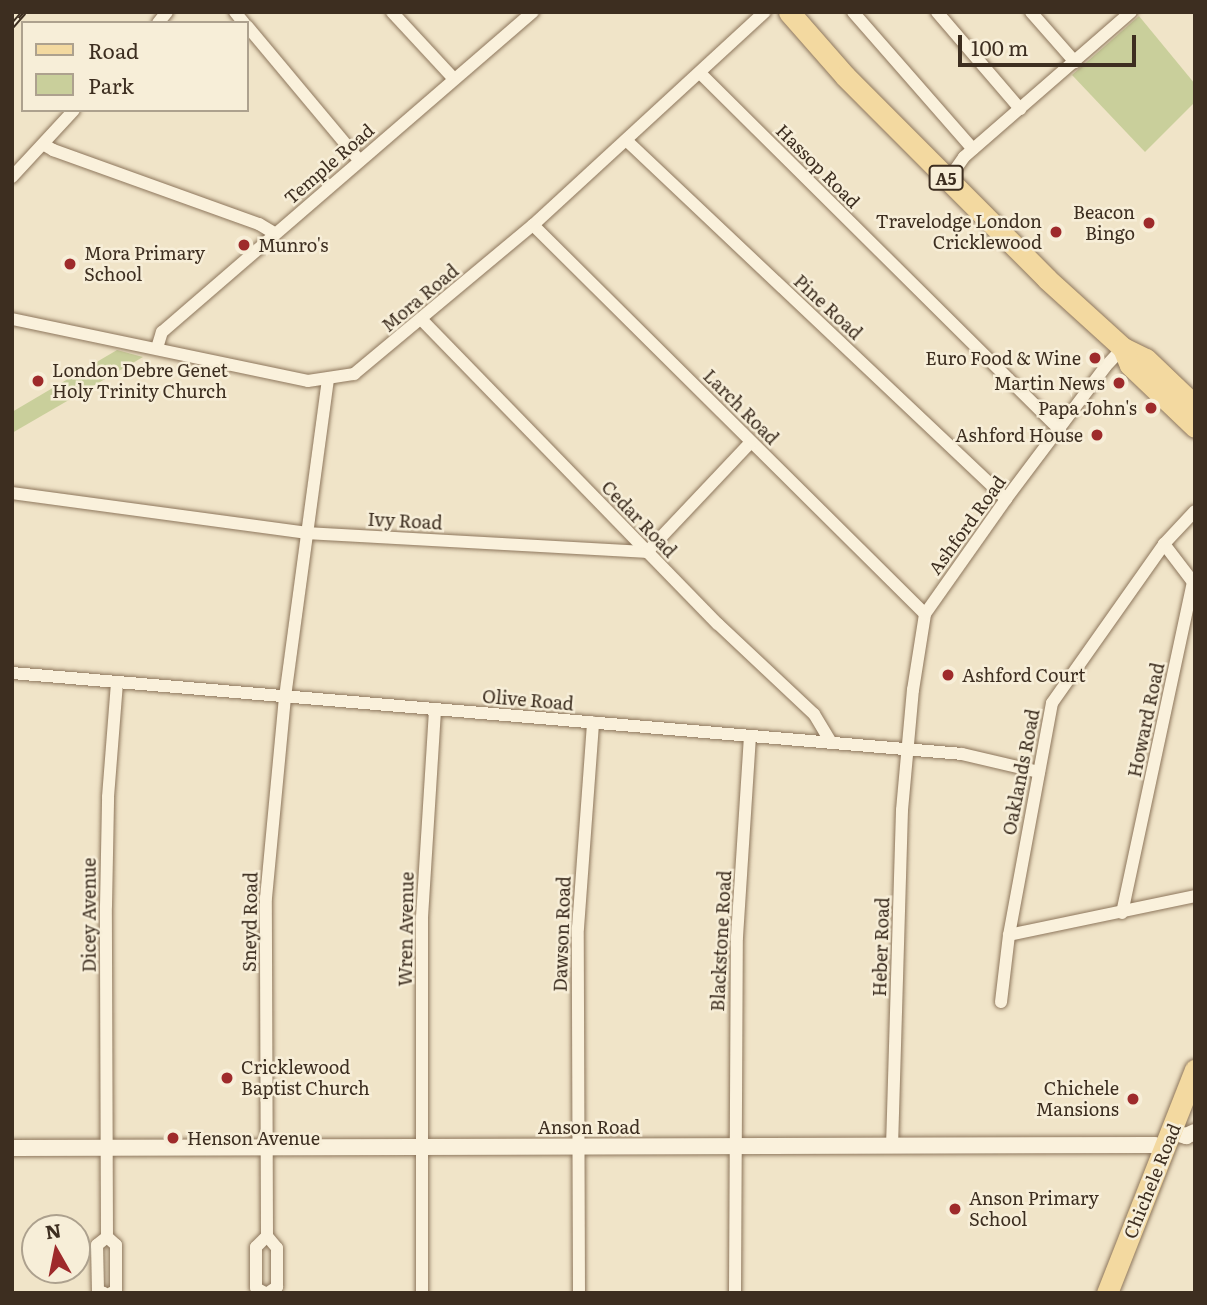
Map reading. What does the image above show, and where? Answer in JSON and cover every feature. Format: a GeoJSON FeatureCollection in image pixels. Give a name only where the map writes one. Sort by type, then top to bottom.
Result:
{"type":"FeatureCollection","features":[{"type":"Feature","properties":{"kind":"main road","name":"A5"},"geometry":{"type":"LineString","coordinates":[[789,12],[845,76],[948,180],[1123,348],[1141,355],[1195,406]]}},
{"type":"Feature","properties":{"kind":"main road","name":"A5"},"geometry":{"type":"LineString","coordinates":[[1123,348],[1130,365],[1195,427]]}},
{"type":"Feature","properties":{"kind":"main road","name":"Chichele Road"},"geometry":{"type":"LineString","coordinates":[[1107,1293],[1195,1070]]}},
{"type":"Feature","properties":{"kind":"street"},"geometry":{"type":"LineString","coordinates":[[392,12],[454,79]]}},
{"type":"Feature","properties":{"kind":"street","name":"Temple Road"},"geometry":{"type":"LineString","coordinates":[[157,348],[162,332],[533,12]]}},
{"type":"Feature","properties":{"kind":"street","name":"Mora Road"},"geometry":{"type":"LineString","coordinates":[[12,319],[308,381],[328,381],[354,374],[533,225],[701,74],[765,12]]}},
{"type":"Feature","properties":{"kind":"street"},"geometry":{"type":"LineString","coordinates":[[853,12],[973,149]]}},
{"type":"Feature","properties":{"kind":"street"},"geometry":{"type":"LineString","coordinates":[[937,12],[1020,109]]}},
{"type":"Feature","properties":{"kind":"street"},"geometry":{"type":"LineString","coordinates":[[1031,12],[1075,62]]}},
{"type":"Feature","properties":{"kind":"street"},"geometry":{"type":"LineString","coordinates":[[948,180],[973,149],[1131,13]]}},
{"type":"Feature","properties":{"kind":"street"},"geometry":{"type":"LineString","coordinates":[[248,28],[359,160]]}},
{"type":"Feature","properties":{"kind":"street","name":"Hassop Road"},"geometry":{"type":"LineString","coordinates":[[701,74],[1060,430]]}},
{"type":"Feature","properties":{"kind":"street"},"geometry":{"type":"LineString","coordinates":[[12,177],[72,112]]}},
{"type":"Feature","properties":{"kind":"street","name":"Pine Road"},"geometry":{"type":"LineString","coordinates":[[626,140],[1006,499]]}},
{"type":"Feature","properties":{"kind":"street"},"geometry":{"type":"LineString","coordinates":[[43,144],[53,150],[259,224],[274,233]]}},
{"type":"Feature","properties":{"kind":"street","name":"Larch Road"},"geometry":{"type":"LineString","coordinates":[[533,225],[925,614]]}},
{"type":"Feature","properties":{"kind":"street","name":"Cedar Road"},"geometry":{"type":"LineString","coordinates":[[422,320],[647,552],[814,714],[831,742]]}},
{"type":"Feature","properties":{"kind":"street","name":"Ashford Road"},"geometry":{"type":"LineString","coordinates":[[909,750],[913,690],[925,614],[1006,499],[1105,367],[1123,348]]}},
{"type":"Feature","properties":{"kind":"street","name":"Sneyd Road"},"geometry":{"type":"LineString","coordinates":[[267,1236],[266,898],[285,697],[328,381]]}},
{"type":"Feature","properties":{"kind":"street"},"geometry":{"type":"LineString","coordinates":[[647,552],[751,442]]}},
{"type":"Feature","properties":{"kind":"street","name":"Ivy Road"},"geometry":{"type":"LineString","coordinates":[[12,493],[307,533],[647,552]]}},
{"type":"Feature","properties":{"kind":"street","name":"Oaklands Road"},"geometry":{"type":"LineString","coordinates":[[1001,1002],[1009,935],[1052,703],[1164,544],[1195,511]]}},
{"type":"Feature","properties":{"kind":"street","name":"Howard Road"},"geometry":{"type":"LineString","coordinates":[[1122,913],[1193,582],[1164,544]]}},
{"type":"Feature","properties":{"kind":"street","name":"Olive Road"},"geometry":{"type":"LineString","coordinates":[[12,673],[962,754],[1039,772]]}},
{"type":"Feature","properties":{"kind":"street","name":"Dicey Avenue"},"geometry":{"type":"LineString","coordinates":[[108,1149],[108,797],[117,682]]}},
{"type":"Feature","properties":{"kind":"street","name":"Wren Avenue"},"geometry":{"type":"LineString","coordinates":[[422,1293],[422,917],[435,710]]}},
{"type":"Feature","properties":{"kind":"street","name":"Dawson Road"},"geometry":{"type":"LineString","coordinates":[[579,1293],[578,928],[593,723]]}},
{"type":"Feature","properties":{"kind":"street","name":"Blackstone Road"},"geometry":{"type":"LineString","coordinates":[[735,1292],[737,937],[750,736]]}},
{"type":"Feature","properties":{"kind":"street","name":"Heber Road"},"geometry":{"type":"LineString","coordinates":[[892,1147],[902,810],[909,750]]}},
{"type":"Feature","properties":{"kind":"street"},"geometry":{"type":"LineString","coordinates":[[1009,935],[1195,896]]}},
{"type":"Feature","properties":{"kind":"street","name":"Anson Road"},"geometry":{"type":"LineString","coordinates":[[12,1147],[108,1149],[1154,1145],[1195,1132]]}},
{"type":"Feature","properties":{"kind":"street"},"geometry":{"type":"LineString","coordinates":[[108,1149],[107,1237],[116,1245],[116,1291],[111,1293]]}},
{"type":"Feature","properties":{"kind":"street"},"geometry":{"type":"LineString","coordinates":[[267,1236],[277,1248],[277,1287],[266,1293],[256,1288],[256,1247],[267,1236]]}},
{"type":"Feature","properties":{"kind":"street"},"geometry":{"type":"LineString","coordinates":[[104,1293],[98,1291],[97,1245],[107,1237]]}},
{"type":"Feature","properties":{"kind":"green space"},"geometry":{"type":"Polygon","coordinates":[[[1139,16],[1195,84],[1195,102],[1145,152],[1072,75],[1139,16]]]}},
{"type":"Feature","properties":{"kind":"green space"},"geometry":{"type":"Polygon","coordinates":[[[117,350],[143,357],[12,433],[12,412],[117,350]]]}},
{"type":"Feature","properties":{"kind":"railway"},"geometry":{"type":"LineString","coordinates":[[12,26],[24,12]]}},
{"type":"Feature","properties":{"kind":"place","name":"Beacon Bingo"},"geometry":{"type":"Point","coordinates":[1149,223]}},
{"type":"Feature","properties":{"kind":"place","name":"Travelodge London Cricklewood"},"geometry":{"type":"Point","coordinates":[1056,232]}},
{"type":"Feature","properties":{"kind":"place","name":"Munro's"},"geometry":{"type":"Point","coordinates":[244,245]}},
{"type":"Feature","properties":{"kind":"place","name":"Mora Primary School"},"geometry":{"type":"Point","coordinates":[70,264]}},
{"type":"Feature","properties":{"kind":"place","name":"Euro Food & Wine"},"geometry":{"type":"Point","coordinates":[1095,358]}},
{"type":"Feature","properties":{"kind":"place","name":"London Debre Genet Holy Trinity Church"},"geometry":{"type":"Point","coordinates":[38,381]}},
{"type":"Feature","properties":{"kind":"place","name":"Martin News"},"geometry":{"type":"Point","coordinates":[1119,383]}},
{"type":"Feature","properties":{"kind":"place","name":"Papa John's"},"geometry":{"type":"Point","coordinates":[1151,408]}},
{"type":"Feature","properties":{"kind":"place","name":"Ashford House"},"geometry":{"type":"Point","coordinates":[1097,435]}},
{"type":"Feature","properties":{"kind":"place","name":"Ashford Court"},"geometry":{"type":"Point","coordinates":[948,675]}},
{"type":"Feature","properties":{"kind":"place","name":"Cricklewood Baptist Church"},"geometry":{"type":"Point","coordinates":[227,1078]}},
{"type":"Feature","properties":{"kind":"place","name":"Chichele Mansions"},"geometry":{"type":"Point","coordinates":[1133,1099]}},
{"type":"Feature","properties":{"kind":"place","name":"Henson Avenue"},"geometry":{"type":"Point","coordinates":[173,1138]}},
{"type":"Feature","properties":{"kind":"place","name":"Anson Primary School"},"geometry":{"type":"Point","coordinates":[955,1209]}}]}
